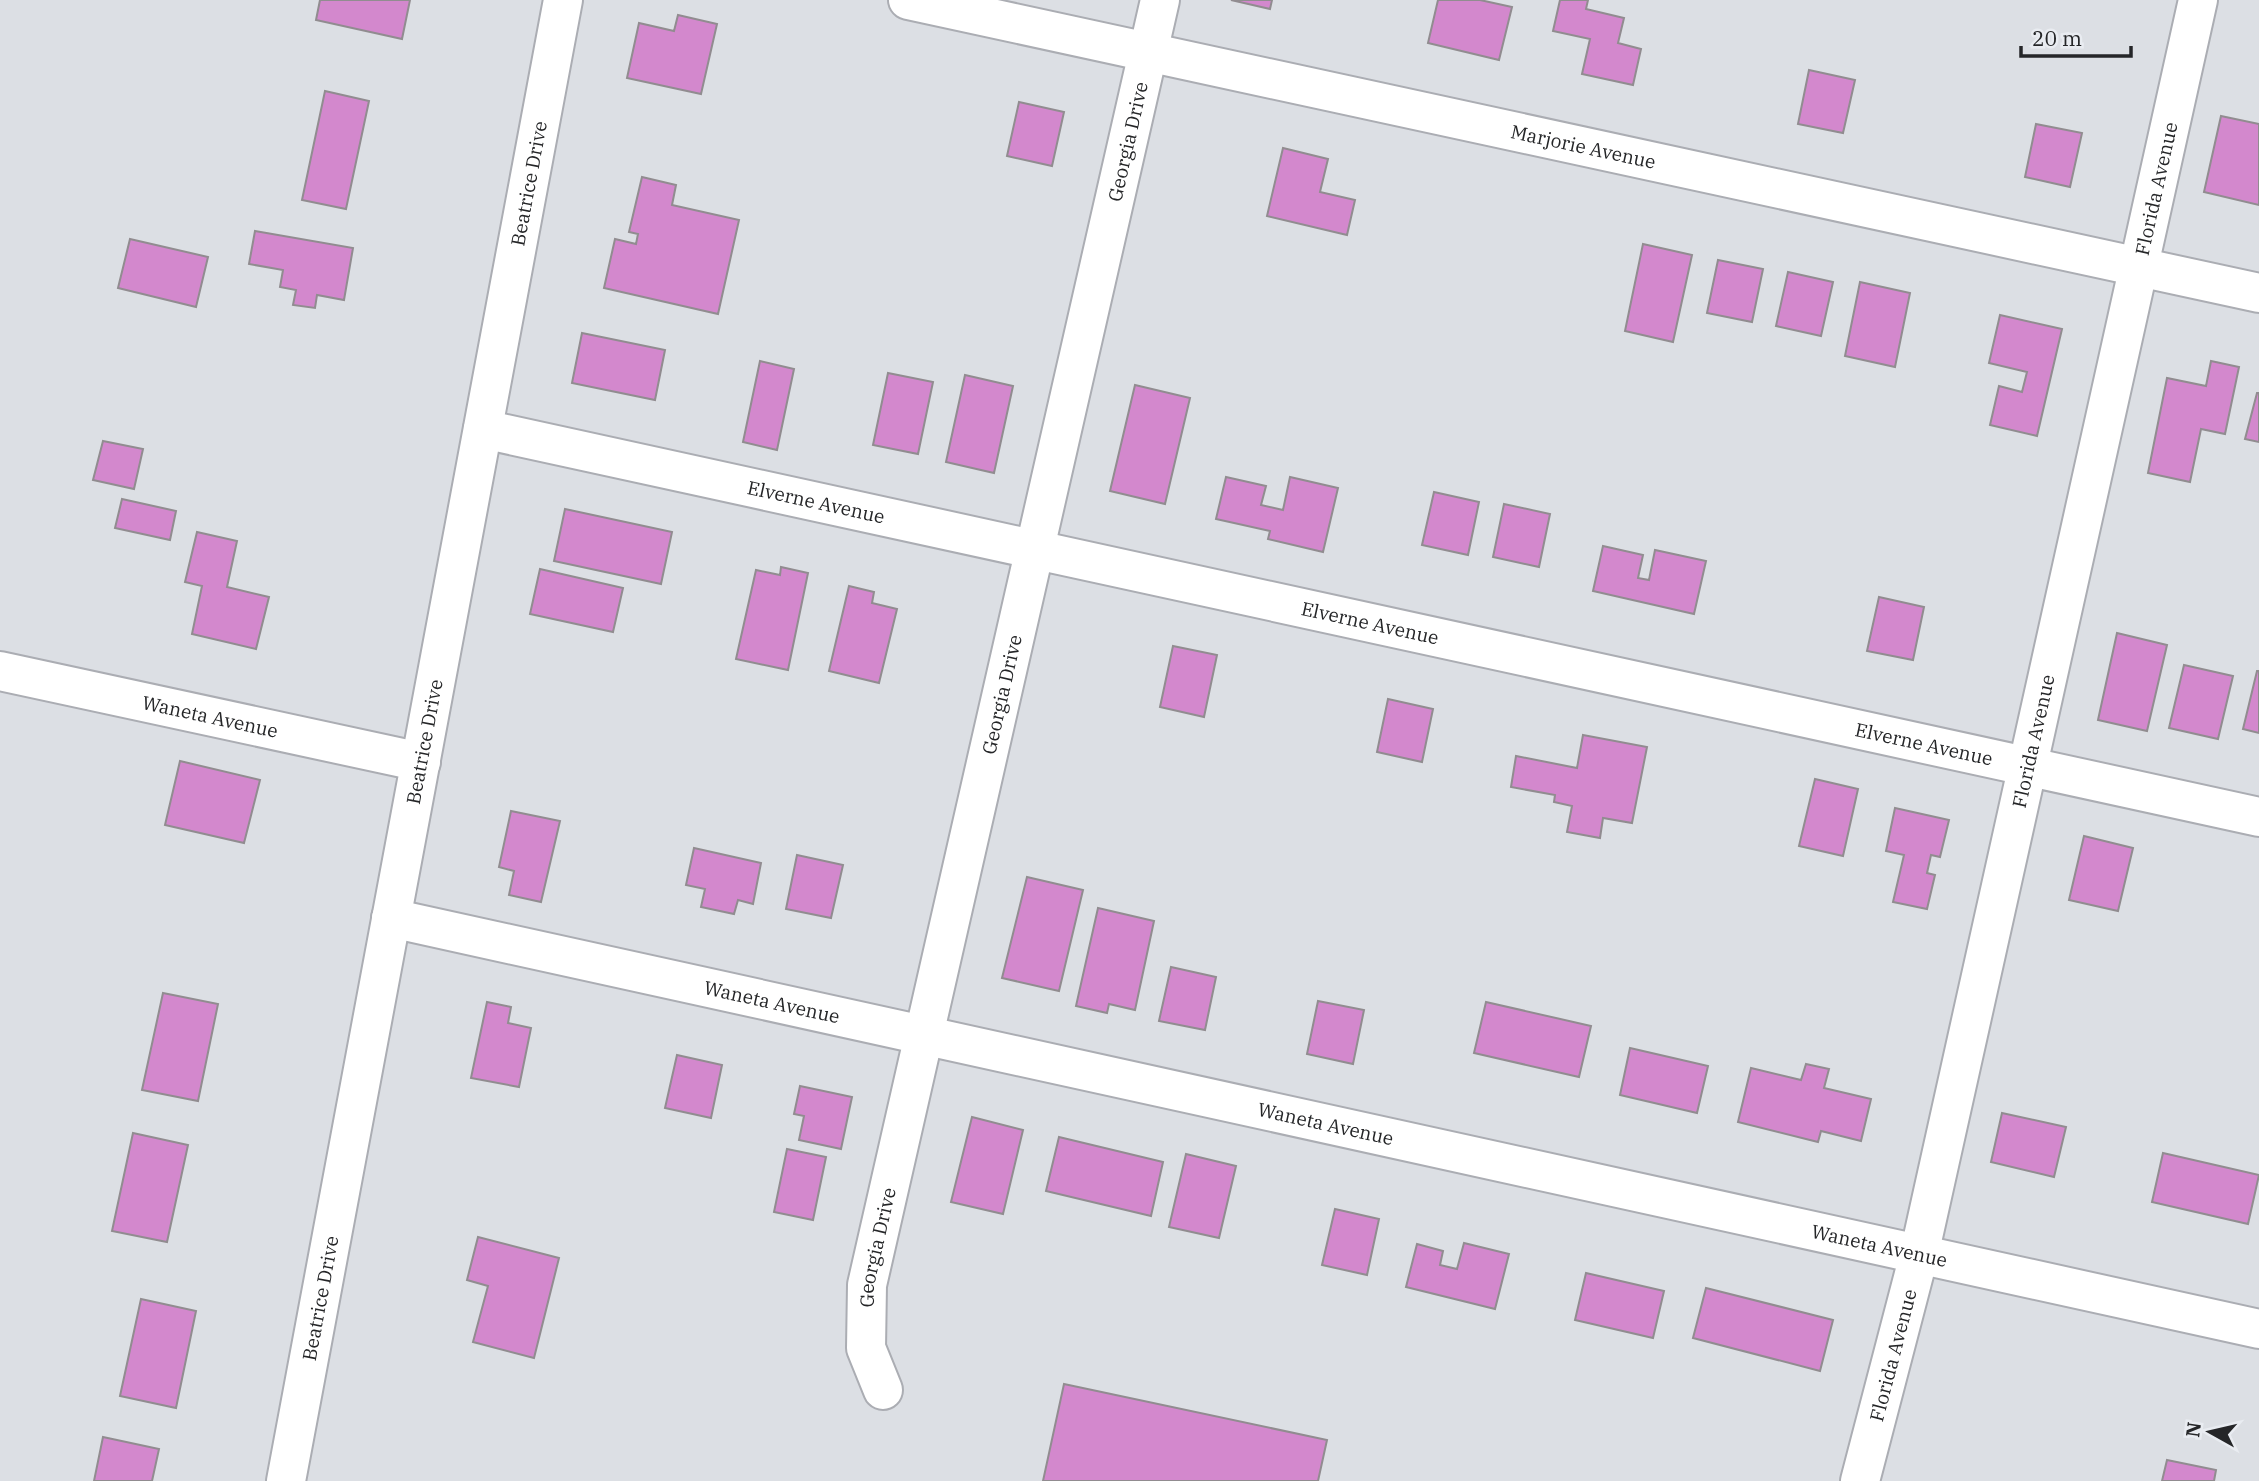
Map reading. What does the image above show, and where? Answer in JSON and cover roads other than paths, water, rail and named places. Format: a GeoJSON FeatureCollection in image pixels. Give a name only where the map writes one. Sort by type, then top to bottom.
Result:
{"type":"FeatureCollection","features":[{"type":"Feature","properties":{"kind":"street","name":"Beatrice Drive"},"geometry":{"type":"LineString","coordinates":[[286,1481],[564,0]]}},
{"type":"Feature","properties":{"kind":"street","name":"Marjorie Avenue"},"geometry":{"type":"LineString","coordinates":[[908,0],[2259,293]]}},
{"type":"Feature","properties":{"kind":"street","name":"Georgia Drive"},"geometry":{"type":"LineString","coordinates":[[883,1390],[866,1348],[867,1285],[1160,0]]}},
{"type":"Feature","properties":{"kind":"street","name":"Florida Avenue"},"geometry":{"type":"LineString","coordinates":[[1860,1481],[1919,1255],[2198,0]]}},
{"type":"Feature","properties":{"kind":"street","name":"Elverne Avenue"},"geometry":{"type":"LineString","coordinates":[[483,429],[2259,817]]}},
{"type":"Feature","properties":{"kind":"street","name":"Waneta Avenue"},"geometry":{"type":"LineString","coordinates":[[0,671],[421,762]]}},
{"type":"Feature","properties":{"kind":"street","name":"Waneta Avenue"},"geometry":{"type":"LineString","coordinates":[[391,918],[2259,1329]]}}]}
